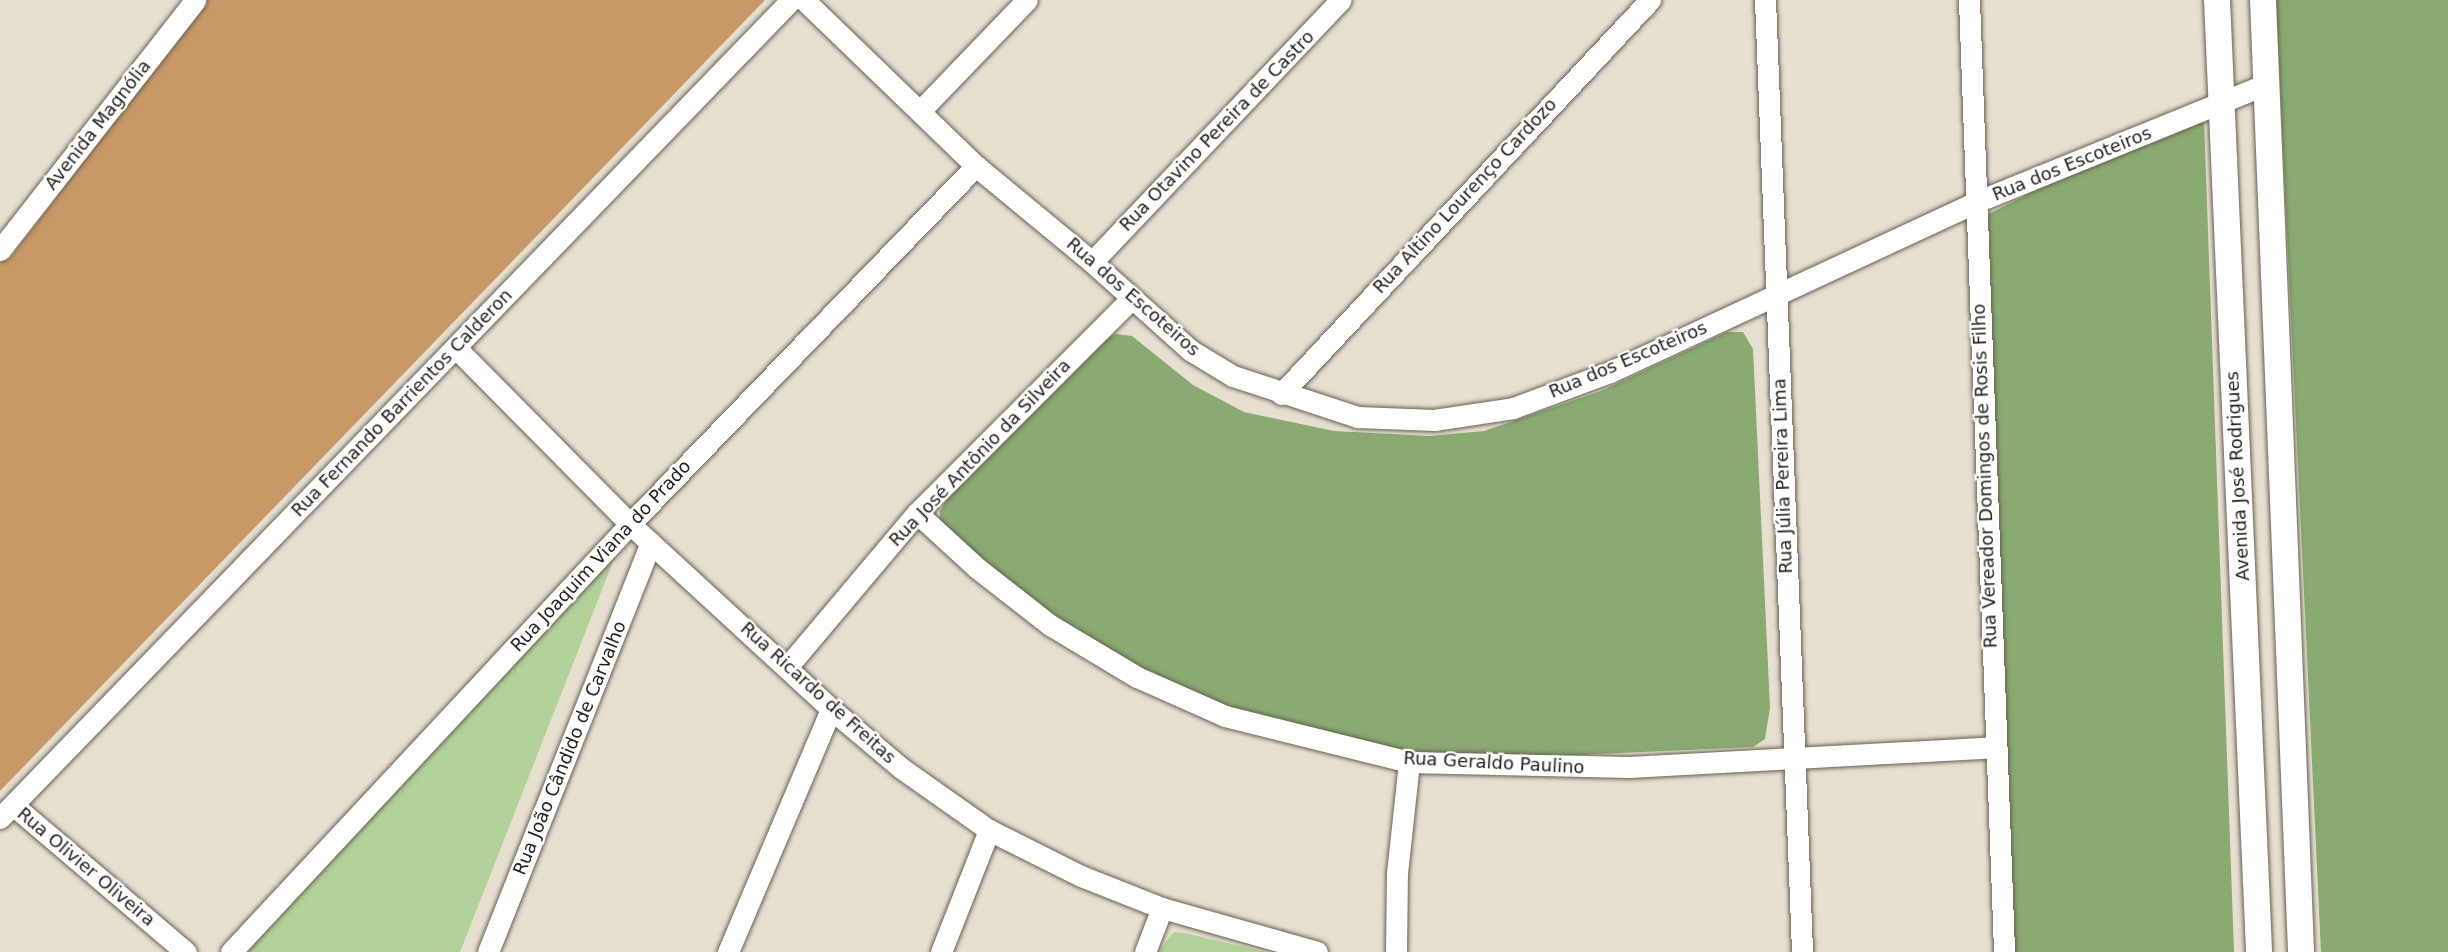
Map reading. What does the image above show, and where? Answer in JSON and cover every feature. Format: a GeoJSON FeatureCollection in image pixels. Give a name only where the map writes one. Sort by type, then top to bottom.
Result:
{"type":"FeatureCollection","features":[{"type":"Feature","properties":{"kind":"street","name":"Avenida Magnólia"},"geometry":{"type":"LineString","coordinates":[[0,250],[195,0]]}},
{"type":"Feature","properties":{"kind":"street","name":"Rua Fernando Barrientos Calderon"},"geometry":{"type":"LineString","coordinates":[[7,812],[196,612],[457,348],[791,0]]}},
{"type":"Feature","properties":{"kind":"street","name":"Rua dos Escoteiros"},"geometry":{"type":"LineString","coordinates":[[804,0],[976,166],[1092,262],[1130,300],[1190,350],[1233,376],[1281,394],[1358,417],[1434,420],[1513,408],[1610,372],[1976,202],[2266,84]]}},
{"type":"Feature","properties":{"kind":"street"},"geometry":{"type":"LineString","coordinates":[[920,111],[1028,0]]}},
{"type":"Feature","properties":{"kind":"street","name":"Rua Otavino Pereira de Castro"},"geometry":{"type":"LineString","coordinates":[[1092,262],[1341,0]]}},
{"type":"Feature","properties":{"kind":"street","name":"Rua Altino Lourenço Cardozo"},"geometry":{"type":"LineString","coordinates":[[1281,394],[1650,0]]}},
{"type":"Feature","properties":{"kind":"street","name":"Rua Júlia Pereira Lima"},"geometry":{"type":"LineString","coordinates":[[1765,0],[1802,952]]}},
{"type":"Feature","properties":{"kind":"street","name":"Rua Vereador Domingos de Rosis Filho"},"geometry":{"type":"LineString","coordinates":[[1969,0],[1994,747],[2004,952]]}},
{"type":"Feature","properties":{"kind":"street","name":"Avenida José Rodrigues"},"geometry":{"type":"LineString","coordinates":[[2217,0],[2259,952]]}},
{"type":"Feature","properties":{"kind":"street"},"geometry":{"type":"LineString","coordinates":[[2263,0],[2301,952]]}},
{"type":"Feature","properties":{"kind":"street","name":"Rua Joaquim Viana do Prado"},"geometry":{"type":"LineString","coordinates":[[231,952],[630,524],[976,166]]}},
{"type":"Feature","properties":{"kind":"street","name":"Rua José Antônio da Silveira"},"geometry":{"type":"LineString","coordinates":[[788,666],[917,513],[1130,300]]}},
{"type":"Feature","properties":{"kind":"street","name":"Rua Ricardo de Freitas"},"geometry":{"type":"LineString","coordinates":[[457,348],[630,524],[788,666],[831,709],[902,768],[989,830],[1081,876],[1162,908],[1317,952]]}},
{"type":"Feature","properties":{"kind":"street","name":"Rua Geraldo Paulino"},"geometry":{"type":"LineString","coordinates":[[917,513],[977,568],[1050,625],[1137,677],[1225,716],[1409,762],[1629,767],[1994,747]]}},
{"type":"Feature","properties":{"kind":"street","name":"Rua João Cândido de Carvalho"},"geometry":{"type":"LineString","coordinates":[[488,952],[651,543]]}},
{"type":"Feature","properties":{"kind":"street"},"geometry":{"type":"LineString","coordinates":[[728,952],[831,709]]}},
{"type":"Feature","properties":{"kind":"street"},"geometry":{"type":"LineString","coordinates":[[1396,952],[1397,873],[1409,762]]}},
{"type":"Feature","properties":{"kind":"street","name":"Rua Olivier Oliveira"},"geometry":{"type":"LineString","coordinates":[[7,812],[186,952]]}},
{"type":"Feature","properties":{"kind":"street"},"geometry":{"type":"LineString","coordinates":[[940,952],[989,830]]}},
{"type":"Feature","properties":{"kind":"street"},"geometry":{"type":"LineString","coordinates":[[1145,952],[1162,908]]}},
{"type":"Feature","properties":{"kind":"green space"},"geometry":{"type":"Polygon","coordinates":[[[2276,0],[2448,0],[2448,952],[2321,952],[2276,0]]]}},
{"type":"Feature","properties":{"kind":"green space"},"geometry":{"type":"Polygon","coordinates":[[[2204,120],[2234,952],[1998,952],[1975,221],[2077,169],[2204,120]]]}},
{"type":"Feature","properties":{"kind":"green space"},"geometry":{"type":"Polygon","coordinates":[[[1727,332],[1743,332],[1753,349],[1770,708],[1765,739],[1753,747],[1488,759],[1408,754],[1225,713],[1051,624],[939,522],[940,511],[949,496],[1098,342],[1116,334],[1132,336],[1193,385],[1244,412],[1334,431],[1429,436],[1484,431],[1601,391],[1727,332]]]}},
{"type":"Feature","properties":{"kind":"green space"},"geometry":{"type":"Polygon","coordinates":[[[616,554],[460,952],[241,952],[254,938],[616,554]]]}},
{"type":"Feature","properties":{"kind":"green space"},"geometry":{"type":"Polygon","coordinates":[[[1174,932],[1184,933],[1266,952],[1158,952],[1174,932]]]}},
{"type":"Feature","properties":{"kind":"building"},"geometry":{"type":"Polygon","coordinates":[[[207,0],[765,0],[0,791],[0,262],[10,258],[207,0]]]}}]}
